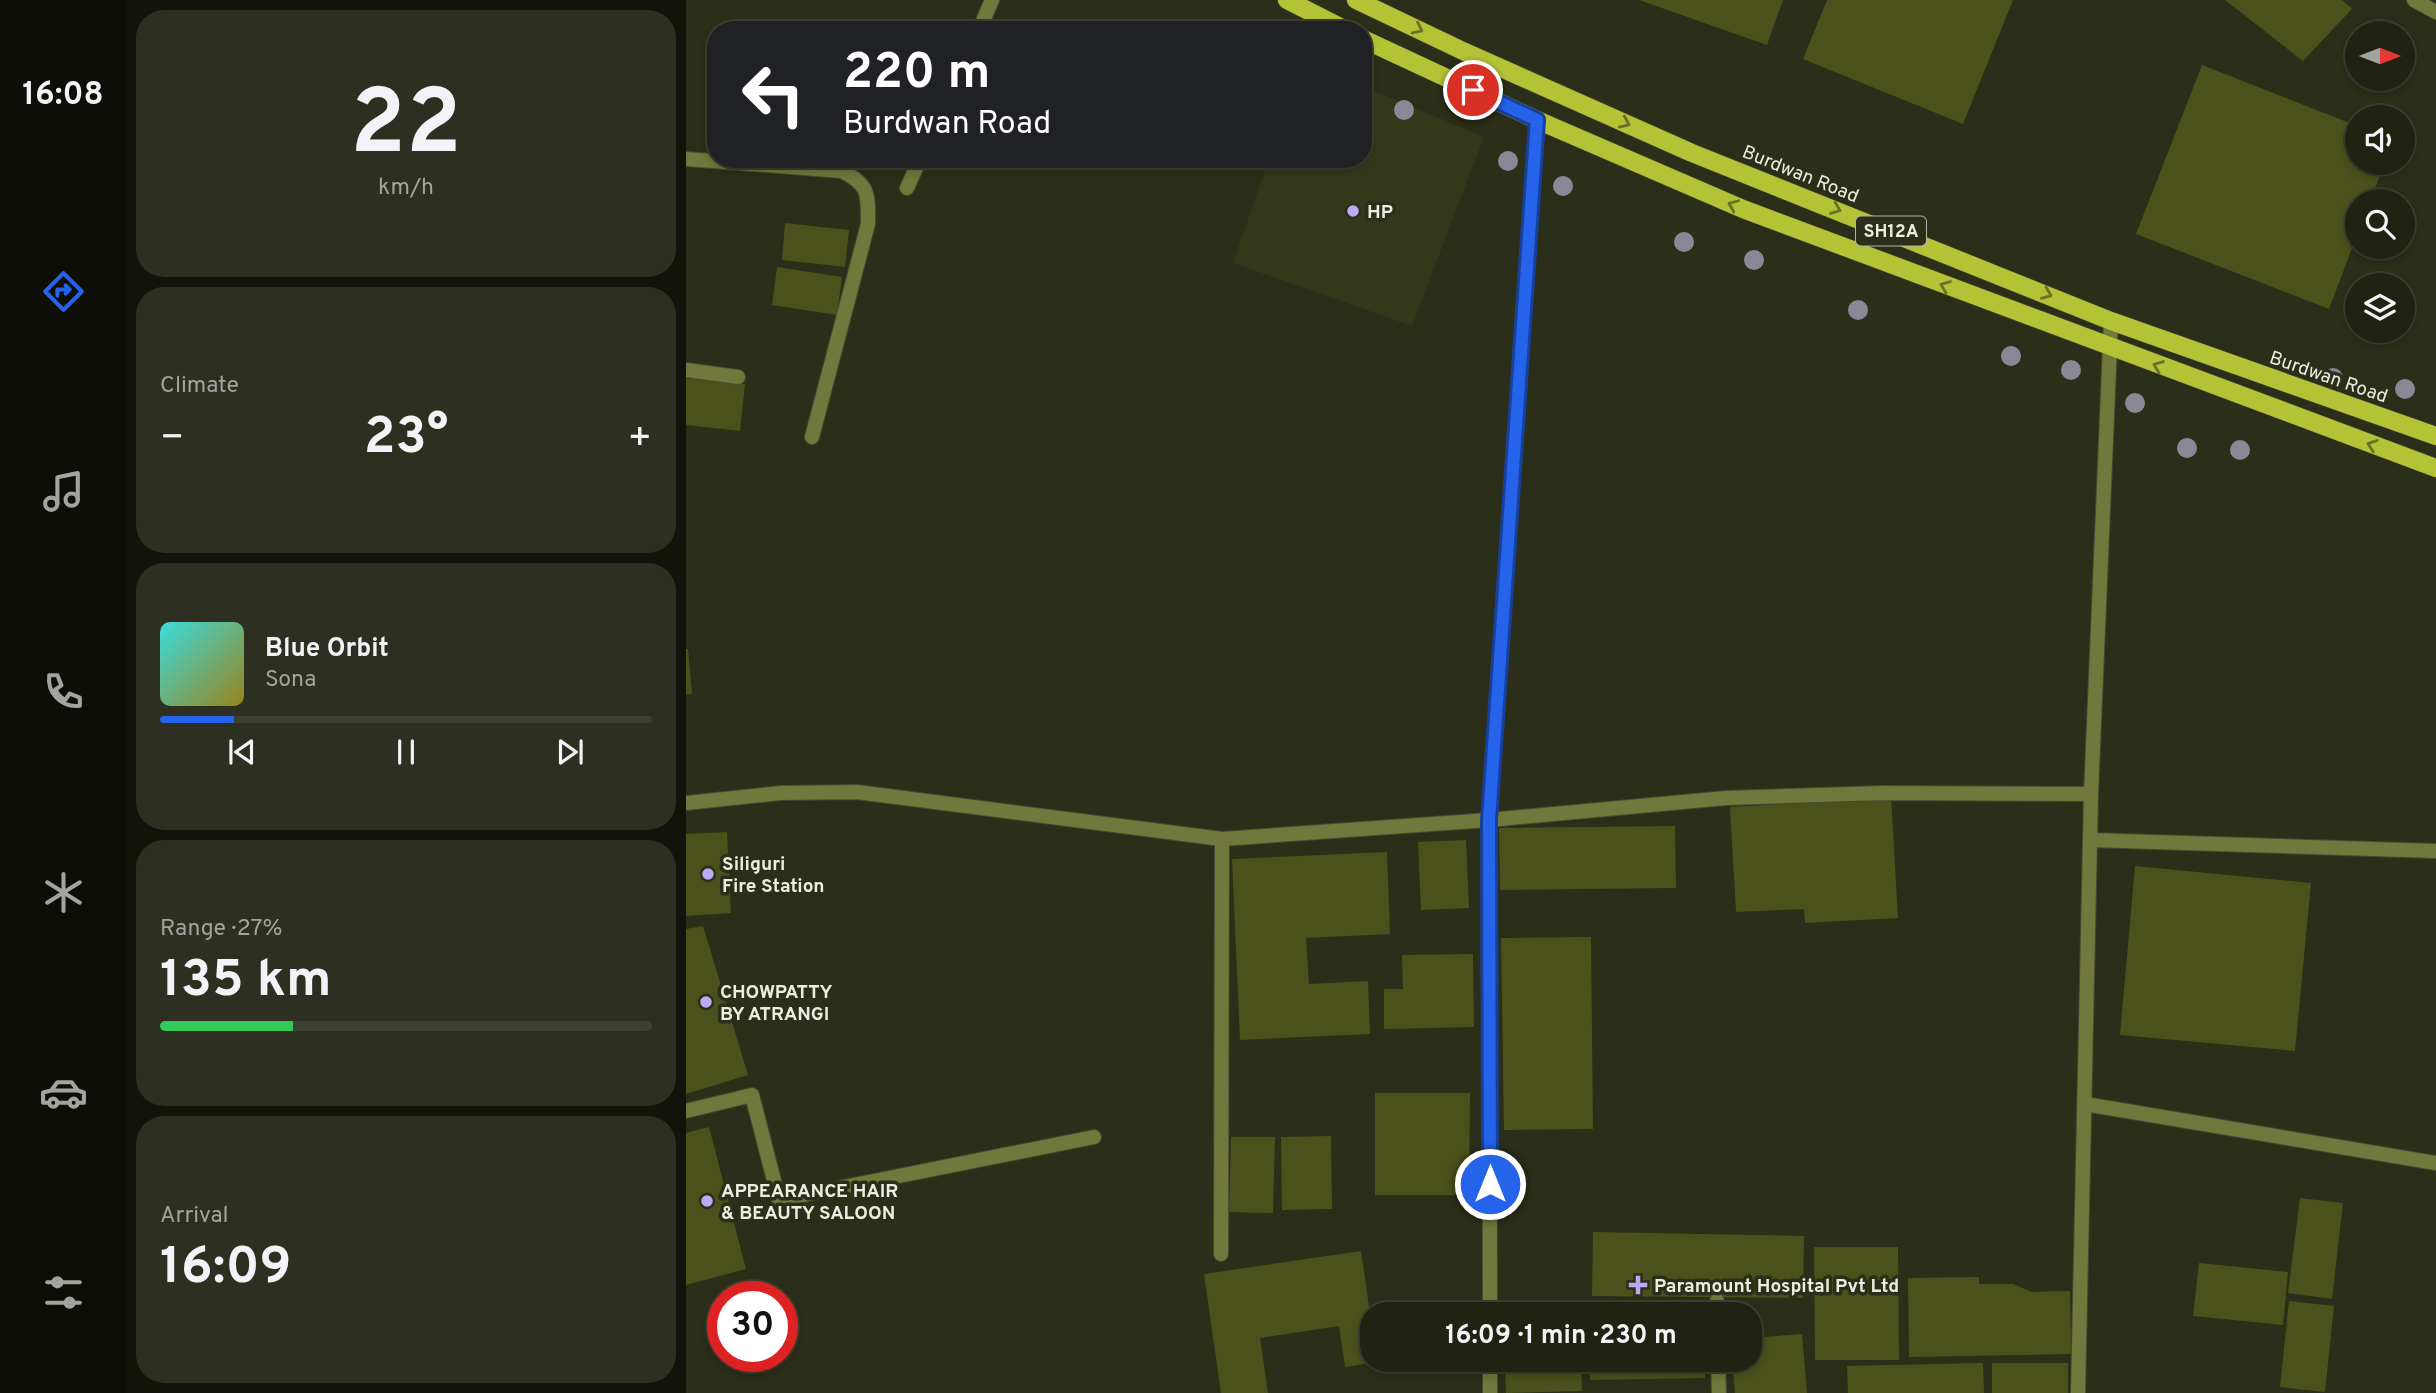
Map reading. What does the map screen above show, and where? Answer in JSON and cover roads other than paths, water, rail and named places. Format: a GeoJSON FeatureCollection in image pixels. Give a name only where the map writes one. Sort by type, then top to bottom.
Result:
{"type":"FeatureCollection","features":[{"type":"Feature","properties":{"kind":"main road"},"geometry":{"type":"LineString","coordinates":[[1287,0],[1328,21]]}},
{"type":"Feature","properties":{"kind":"main road","name":"Burdwan Road"},"geometry":{"type":"LineString","coordinates":[[1356,0],[1465,52],[1692,153],[2111,321],[2436,436]]}},
{"type":"Feature","properties":{"kind":"main road","name":"SH12A"},"geometry":{"type":"LineString","coordinates":[[1372,43],[1537,120],[1743,209],[2436,468]]}},
{"type":"Feature","properties":{"kind":"street"},"geometry":{"type":"LineString","coordinates":[[983,21],[992,0]]}},
{"type":"Feature","properties":{"kind":"street"},"geometry":{"type":"LineString","coordinates":[[2414,0],[2436,12]]}},
{"type":"Feature","properties":{"kind":"street"},"geometry":{"type":"LineString","coordinates":[[1490,1302],[1489,820],[1537,120]]}},
{"type":"Feature","properties":{"kind":"street"},"geometry":{"type":"LineString","coordinates":[[686,159],[707,161]]}},
{"type":"Feature","properties":{"kind":"street"},"geometry":{"type":"LineString","coordinates":[[803,168],[842,171],[859,179],[868,197],[868,224],[812,437]]}},
{"type":"Feature","properties":{"kind":"street"},"geometry":{"type":"LineString","coordinates":[[907,188],[916,168]]}},
{"type":"Feature","properties":{"kind":"street"},"geometry":{"type":"LineString","coordinates":[[2078,1393],[2091,794],[2111,321]]}},
{"type":"Feature","properties":{"kind":"street"},"geometry":{"type":"LineString","coordinates":[[686,370],[738,377]]}},
{"type":"Feature","properties":{"kind":"street"},"geometry":{"type":"LineString","coordinates":[[686,803],[781,793],[857,792],[1222,839],[1489,820],[1726,798],[1882,793],[2091,794]]}},
{"type":"Feature","properties":{"kind":"street"},"geometry":{"type":"LineString","coordinates":[[1221,1254],[1222,839]]}},
{"type":"Feature","properties":{"kind":"street"},"geometry":{"type":"LineString","coordinates":[[2091,840],[2436,851]]}},
{"type":"Feature","properties":{"kind":"street"},"geometry":{"type":"LineString","coordinates":[[686,1111],[752,1095],[779,1200],[1094,1137]]}},
{"type":"Feature","properties":{"kind":"street"},"geometry":{"type":"LineString","coordinates":[[2085,1104],[2436,1163]]}},
{"type":"Feature","properties":{"kind":"street"},"geometry":{"type":"LineString","coordinates":[[1490,1372],[1490,1393]]}},
{"type":"Feature","properties":{"kind":"street"},"geometry":{"type":"LineString","coordinates":[[1718,1372],[1719,1393]]}},
{"type":"Feature","properties":{"kind":"place","name":"HP"},"geometry":{"type":"Point","coordinates":[1353,211]}},
{"type":"Feature","properties":{"kind":"place","name":"Siliguri Fire Station"},"geometry":{"type":"Point","coordinates":[708,874]}},
{"type":"Feature","properties":{"kind":"place","name":"CHOWPATTY BY ATRANGI"},"geometry":{"type":"Point","coordinates":[706,1002]}},
{"type":"Feature","properties":{"kind":"place","name":"APPEARANCE HAIR & BEAUTY SALOON"},"geometry":{"type":"Point","coordinates":[707,1201]}},
{"type":"Feature","properties":{"kind":"place","name":"Paramount Hospital Pvt Ltd"},"geometry":{"type":"Point","coordinates":[1638,1285]}}]}
